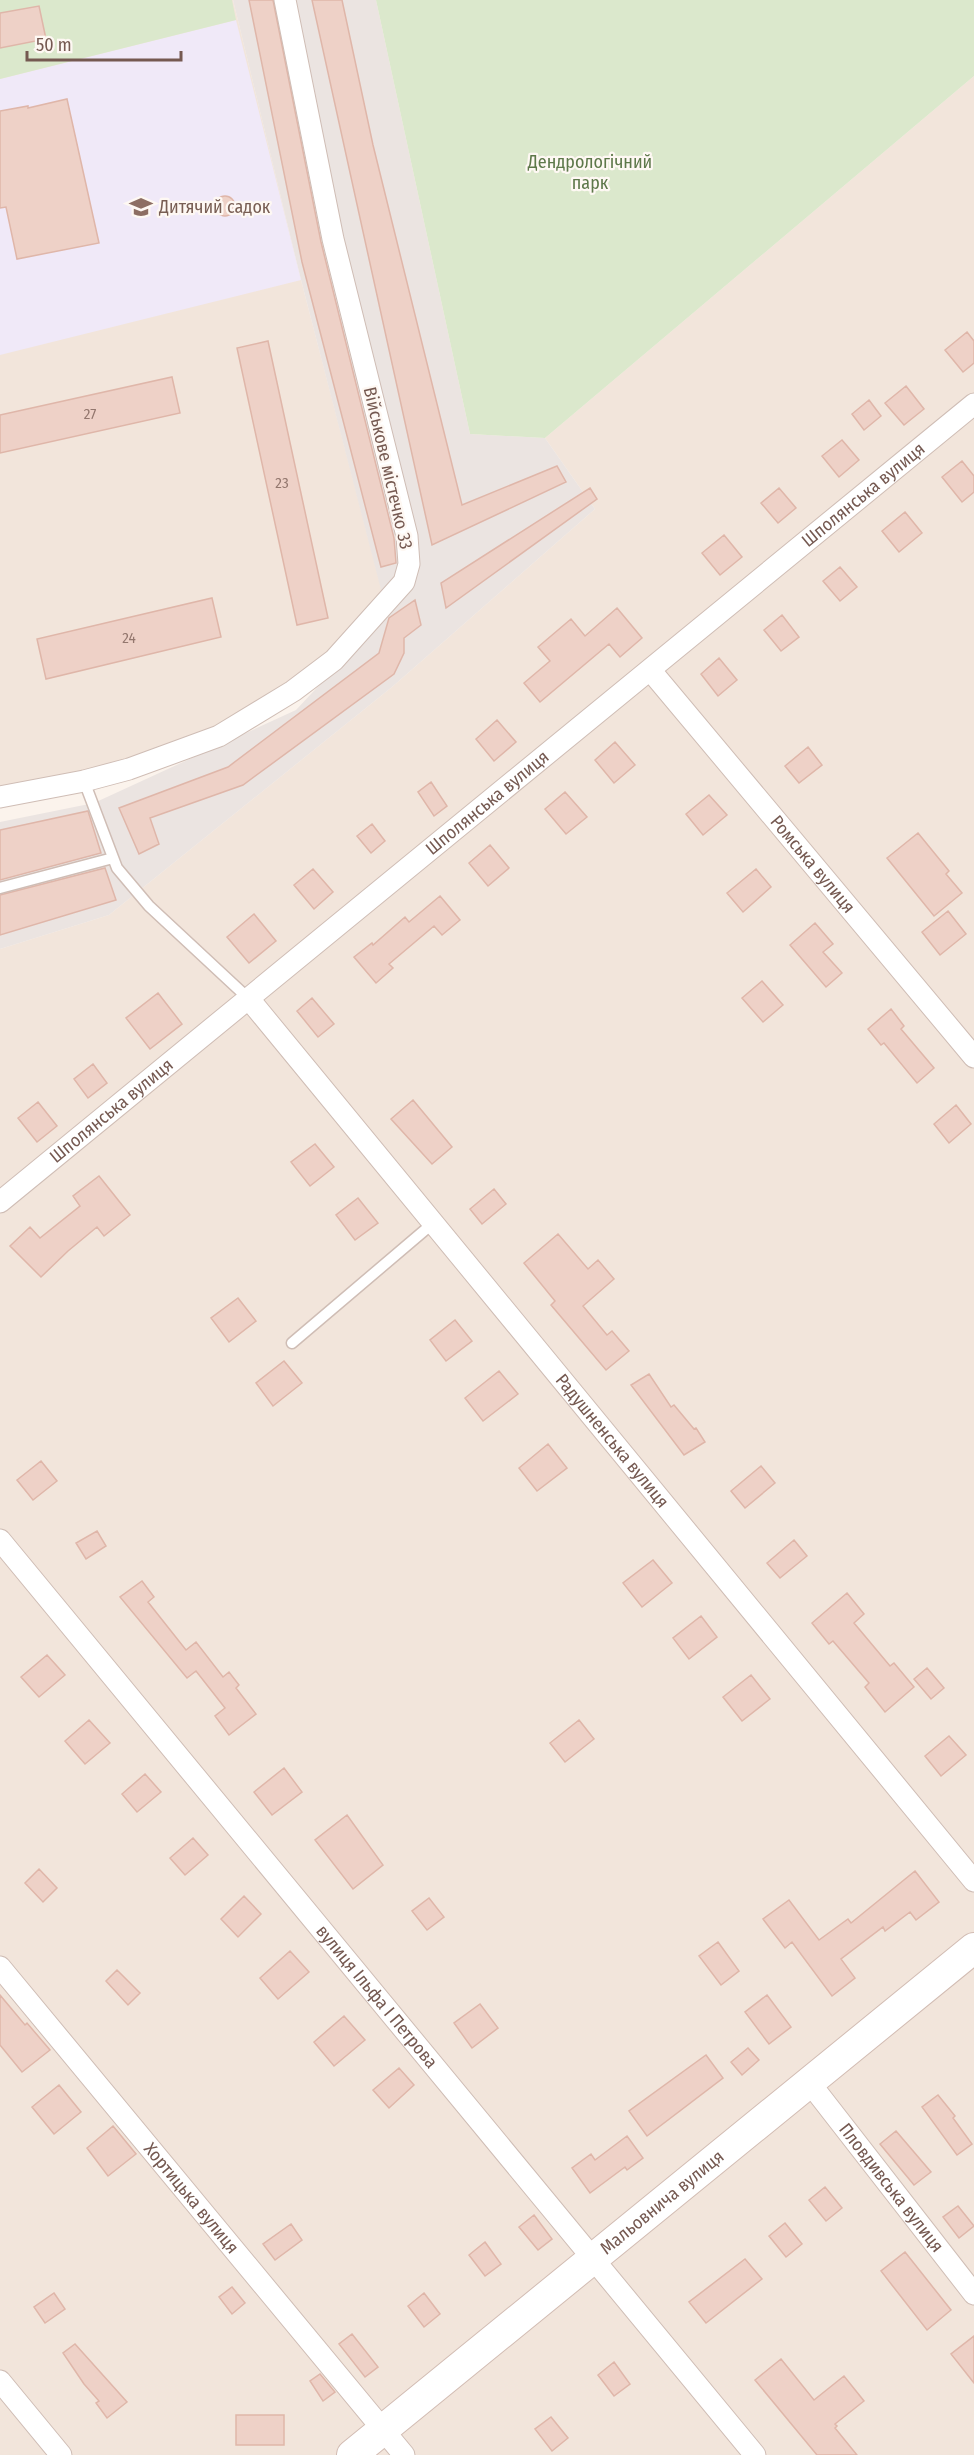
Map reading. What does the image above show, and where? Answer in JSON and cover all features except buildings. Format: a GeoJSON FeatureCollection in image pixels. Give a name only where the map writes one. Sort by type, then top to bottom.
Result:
{"type":"FeatureCollection","features":[{"type":"Feature","properties":{"kind":"street","name":"Військове містечко 33"},"geometry":{"type":"LineString","coordinates":[[0,797],[84,781],[129,769],[219,736],[293,691],[334,660],[404,582],[409,564],[407,537],[333,239],[285,0]]}},
{"type":"Feature","properties":{"kind":"street","name":"Шполянська вулиця"},"geometry":{"type":"LineString","coordinates":[[0,1202],[974,404]]}},
{"type":"Feature","properties":{"kind":"street","name":"Ромська вулиця"},"geometry":{"type":"LineString","coordinates":[[651,670],[974,1057]]}},
{"type":"Feature","properties":{"kind":"street","name":"Радушненська вулиця"},"geometry":{"type":"LineString","coordinates":[[249,999],[974,1881]]}},
{"type":"Feature","properties":{"kind":"street","name":"вулиця Ільфа І Петрова"},"geometry":{"type":"LineString","coordinates":[[0,1540],[755,2455]]}},
{"type":"Feature","properties":{"kind":"street","name":"Мальовнича вулиця"},"geometry":{"type":"LineString","coordinates":[[352,2455],[974,1948]]}},
{"type":"Feature","properties":{"kind":"street","name":"Хортицька вулиця"},"geometry":{"type":"LineString","coordinates":[[0,1966],[404,2455]]}},
{"type":"Feature","properties":{"kind":"street","name":"Пловдивська вулиця"},"geometry":{"type":"LineString","coordinates":[[809,2082],[974,2294]]}},
{"type":"Feature","properties":{"kind":"street"},"geometry":{"type":"LineString","coordinates":[[0,2381],[61,2455]]}},
{"type":"Feature","properties":{"kind":"lane"},"geometry":{"type":"LineString","coordinates":[[84,781],[117,868],[149,906],[249,999]]}},
{"type":"Feature","properties":{"kind":"lane"},"geometry":{"type":"LineString","coordinates":[[0,888],[113,858]]}},
{"type":"Feature","properties":{"kind":"lane"},"geometry":{"type":"LineString","coordinates":[[292,1342],[432,1224]]}},
{"type":"Feature","properties":{"kind":"shaded area"},"geometry":{"type":"Polygon","coordinates":[[[0,0],[233,0],[301,280],[385,603],[368,624],[219,736],[0,797],[0,0]]]}},
{"type":"Feature","properties":{"kind":"shaded area"},"geometry":{"type":"Polygon","coordinates":[[[233,0],[376,0],[470,434],[545,438],[595,509],[392,687],[109,915],[0,949],[0,822],[94,803],[296,710],[387,613],[301,280],[233,0]]]}},
{"type":"Feature","properties":{"kind":"shaded area","name":"Дитячий садок"},"geometry":{"type":"Polygon","coordinates":[[[236,20],[301,280],[0,355],[0,79],[236,20]]]}},
{"type":"Feature","properties":{"kind":"shaded area"},"geometry":{"type":"Polygon","coordinates":[[[974,76],[974,2455],[0,2455],[0,949],[109,915],[392,687],[595,509],[545,438],[974,76]]]}},
{"type":"Feature","properties":{"kind":"green space"},"geometry":{"type":"Polygon","coordinates":[[[0,0],[232,0],[236,20],[0,79],[0,0]]]}},
{"type":"Feature","properties":{"kind":"green space","name":"Дендрологічний парк"},"geometry":{"type":"Polygon","coordinates":[[[376,0],[974,0],[974,76],[545,438],[470,434],[376,0]]]}},
{"type":"Feature","properties":{"kind":"place","name":"Дитячий садок"},"geometry":{"type":"Point","coordinates":[141,207]}}]}
